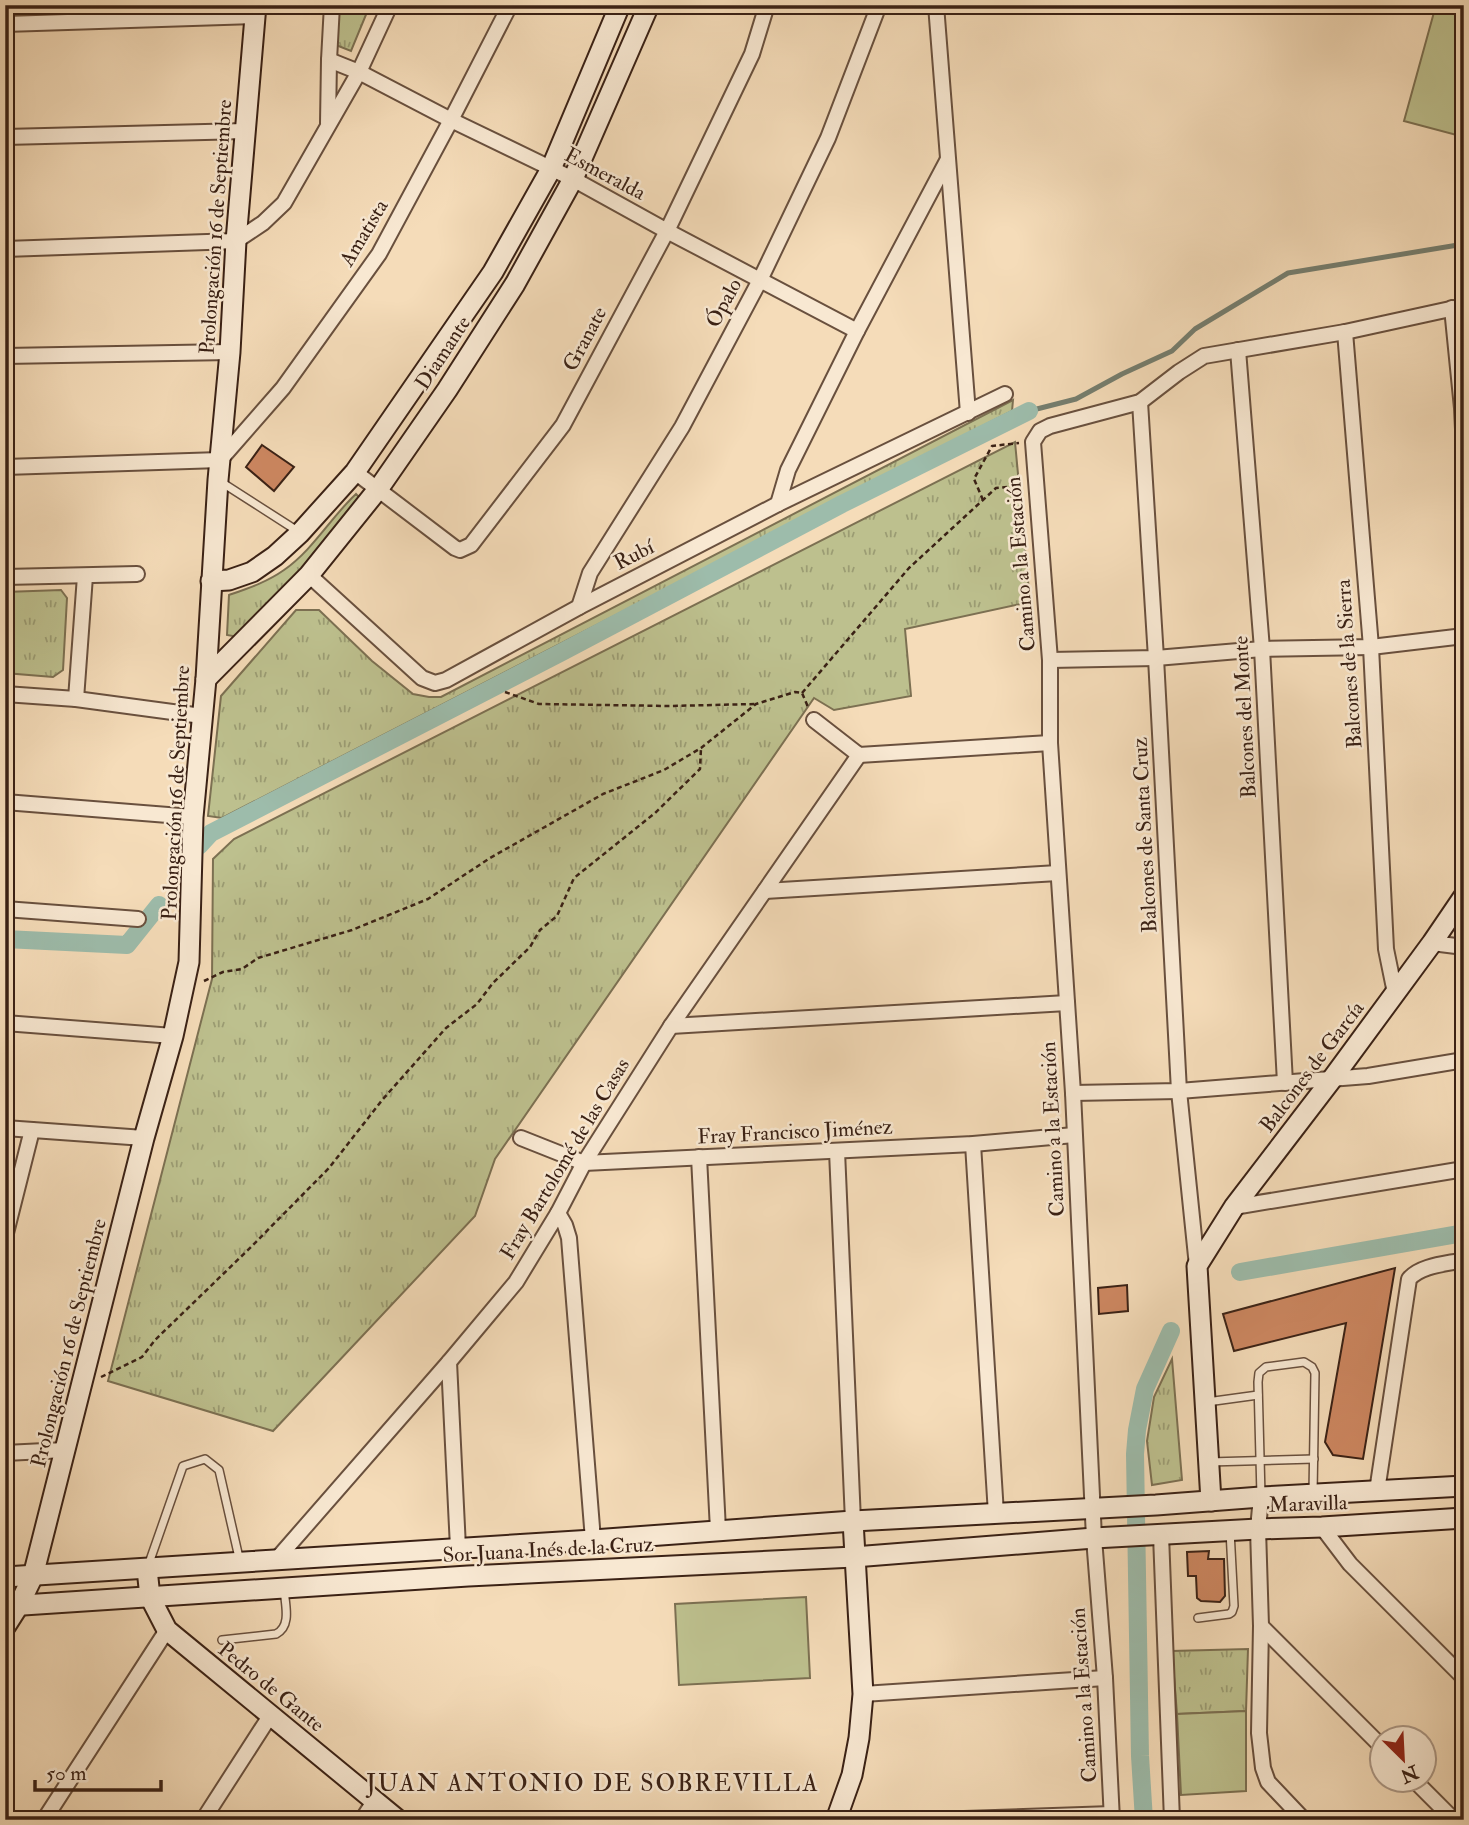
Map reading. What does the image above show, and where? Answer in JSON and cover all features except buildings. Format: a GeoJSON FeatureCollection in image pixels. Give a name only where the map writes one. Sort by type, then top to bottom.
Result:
{"type":"FeatureCollection","features":[{"type":"Feature","properties":{"kind":"street"},"geometry":{"type":"LineString","coordinates":[[328,127],[332,5]]}},
{"type":"Feature","properties":{"kind":"street"},"geometry":{"type":"LineString","coordinates":[[5,248],[236,241],[263,223],[284,203],[359,72],[390,5]]}},
{"type":"Feature","properties":{"kind":"street","name":"Amatista"},"geometry":{"type":"LineString","coordinates":[[219,470],[283,388],[379,254],[510,5]]}},
{"type":"Feature","properties":{"kind":"street","name":"Diamante"},"geometry":{"type":"LineString","coordinates":[[211,581],[229,580],[252,572],[275,556],[300,533],[355,472],[493,272],[551,169],[620,5]]}},
{"type":"Feature","properties":{"kind":"street","name":"Diamante"},"geometry":{"type":"LineString","coordinates":[[205,679],[309,575],[379,488],[447,390],[515,284],[573,179],[649,5]]}},
{"type":"Feature","properties":{"kind":"street","name":"Granate"},"geometry":{"type":"LineString","coordinates":[[355,472],[455,548],[460,550],[471,545],[563,425],[667,231],[752,54],[767,5]]}},
{"type":"Feature","properties":{"kind":"street","name":"Ópalo"},"geometry":{"type":"LineString","coordinates":[[579,607],[590,573],[682,427],[760,280],[828,138],[879,5]]}},
{"type":"Feature","properties":{"kind":"street"},"geometry":{"type":"LineString","coordinates":[[936,5],[968,414]]}},
{"type":"Feature","properties":{"kind":"street"},"geometry":{"type":"LineString","coordinates":[[5,24],[256,10]]}},
{"type":"Feature","properties":{"kind":"street","name":"Prolongación 16 de Septiembre"},"geometry":{"type":"LineString","coordinates":[[5,1627],[12,1605],[33,1576],[144,1138],[173,1036],[189,962],[193,817],[256,10]]}},
{"type":"Feature","properties":{"kind":"street","name":"Esmeralda"},"geometry":{"type":"LineString","coordinates":[[329,61],[359,72],[573,179],[857,331]]}},
{"type":"Feature","properties":{"kind":"street"},"geometry":{"type":"LineString","coordinates":[[5,137],[245,131]]}},
{"type":"Feature","properties":{"kind":"street"},"geometry":{"type":"LineString","coordinates":[[778,504],[788,470],[857,331],[948,159]]}},
{"type":"Feature","properties":{"kind":"street"},"geometry":{"type":"LineString","coordinates":[[1034,439],[1040,431],[1050,426],[1140,402],[1204,356],[1345,331],[1458,307],[1464,450]]}},
{"type":"Feature","properties":{"kind":"street","name":"Balcones de la Sierra"},"geometry":{"type":"LineString","coordinates":[[1345,331],[1371,647],[1386,949],[1395,993]]}},
{"type":"Feature","properties":{"kind":"street","name":"Balcones del Monte"},"geometry":{"type":"LineString","coordinates":[[1238,350],[1262,649],[1285,1083]]}},
{"type":"Feature","properties":{"kind":"street"},"geometry":{"type":"LineString","coordinates":[[5,356],[230,352]]}},
{"type":"Feature","properties":{"kind":"street","name":"Rubí"},"geometry":{"type":"LineString","coordinates":[[309,575],[422,678],[435,683],[446,680],[579,607],[778,504],[1005,394]]}},
{"type":"Feature","properties":{"kind":"street","name":"Balcones de Santa Cruz"},"geometry":{"type":"LineString","coordinates":[[1140,402],[1179,1091],[1197,1266]]}},
{"type":"Feature","properties":{"kind":"street","name":"Camino a la Estación"},"geometry":{"type":"LineString","coordinates":[[1034,439],[1035,485],[1050,660],[1050,743],[1074,1135],[1101,1508],[1094,1538],[1112,1817]]}},
{"type":"Feature","properties":{"kind":"street"},"geometry":{"type":"LineString","coordinates":[[5,467],[219,470]]}},
{"type":"Feature","properties":{"kind":"street"},"geometry":{"type":"LineString","coordinates":[[5,577],[137,574]]}},
{"type":"Feature","properties":{"kind":"street"},"geometry":{"type":"LineString","coordinates":[[76,699],[85,576]]}},
{"type":"Feature","properties":{"kind":"street"},"geometry":{"type":"LineString","coordinates":[[1050,660],[1156,658],[1262,649],[1371,647],[1464,636]]}},
{"type":"Feature","properties":{"kind":"street"},"geometry":{"type":"LineString","coordinates":[[5,694],[76,699],[202,716]]}},
{"type":"Feature","properties":{"kind":"street"},"geometry":{"type":"LineString","coordinates":[[814,720],[859,755],[1050,743]]}},
{"type":"Feature","properties":{"kind":"street","name":"Fray Bartolomé de las Casas"},"geometry":{"type":"LineString","coordinates":[[276,1560],[516,1282],[558,1213],[584,1163],[671,1026],[859,755]]}},
{"type":"Feature","properties":{"kind":"street"},"geometry":{"type":"LineString","coordinates":[[5,802],[193,817]]}},
{"type":"Feature","properties":{"kind":"street"},"geometry":{"type":"LineString","coordinates":[[765,891],[1058,873]]}},
{"type":"Feature","properties":{"kind":"street","name":"Balcones de García"},"geometry":{"type":"LineString","coordinates":[[1197,1266],[1234,1207],[1332,1079],[1464,895]]}},
{"type":"Feature","properties":{"kind":"street"},"geometry":{"type":"LineString","coordinates":[[5,909],[138,919]]}},
{"type":"Feature","properties":{"kind":"street"},"geometry":{"type":"LineString","coordinates":[[1432,943],[1464,947]]}},
{"type":"Feature","properties":{"kind":"street"},"geometry":{"type":"LineString","coordinates":[[671,1026],[1067,1003]]}},
{"type":"Feature","properties":{"kind":"street"},"geometry":{"type":"LineString","coordinates":[[5,1023],[173,1036]]}},
{"type":"Feature","properties":{"kind":"street"},"geometry":{"type":"LineString","coordinates":[[1073,1093],[1179,1091],[1285,1083],[1367,1076],[1464,1060]]}},
{"type":"Feature","properties":{"kind":"street"},"geometry":{"type":"LineString","coordinates":[[5,1128],[144,1138]]}},
{"type":"Feature","properties":{"kind":"street"},"geometry":{"type":"LineString","coordinates":[[5,1237],[32,1130]]}},
{"type":"Feature","properties":{"kind":"street","name":"Fray Francisco Jiménez"},"geometry":{"type":"LineString","coordinates":[[521,1138],[584,1163],[973,1144],[1074,1135]]}},
{"type":"Feature","properties":{"kind":"street"},"geometry":{"type":"LineString","coordinates":[[973,1144],[996,1514]]}},
{"type":"Feature","properties":{"kind":"street"},"geometry":{"type":"LineString","coordinates":[[836,1820],[852,1775],[863,1694],[854,1557],[837,1151]]}},
{"type":"Feature","properties":{"kind":"street"},"geometry":{"type":"LineString","coordinates":[[699,1157],[719,1530]]}},
{"type":"Feature","properties":{"kind":"street"},"geometry":{"type":"LineString","coordinates":[[1234,1207],[1464,1169]]}},
{"type":"Feature","properties":{"kind":"street"},"geometry":{"type":"LineString","coordinates":[[558,1213],[569,1238],[593,1540]]}},
{"type":"Feature","properties":{"kind":"street"},"geometry":{"type":"LineString","coordinates":[[1377,1491],[1409,1279],[1416,1272],[1464,1260]]}},
{"type":"Feature","properties":{"kind":"street"},"geometry":{"type":"LineString","coordinates":[[1197,1266],[1211,1501]]}},
{"type":"Feature","properties":{"kind":"street"},"geometry":{"type":"LineString","coordinates":[[449,1362],[458,1548]]}},
{"type":"Feature","properties":{"kind":"street"},"geometry":{"type":"LineString","coordinates":[[5,1453],[65,1450]]}},
{"type":"Feature","properties":{"kind":"street","name":"Maravilla"},"geometry":{"type":"LineString","coordinates":[[1101,1508],[1464,1486]]}},
{"type":"Feature","properties":{"kind":"street"},"geometry":{"type":"LineString","coordinates":[[1261,1497],[1258,1529],[1261,1626],[1259,1733],[1263,1768],[1269,1782],[1304,1820]]}},
{"type":"Feature","properties":{"kind":"street","name":"Sor Juana Inés de la Cruz"},"geometry":{"type":"LineString","coordinates":[[5,1577],[853,1521],[1101,1508]]}},
{"type":"Feature","properties":{"kind":"street","name":"Maravilla"},"geometry":{"type":"LineString","coordinates":[[1115,1537],[1464,1518]]}},
{"type":"Feature","properties":{"kind":"street"},"geometry":{"type":"LineString","coordinates":[[1322,1527],[1350,1564],[1464,1678]]}},
{"type":"Feature","properties":{"kind":"street"},"geometry":{"type":"LineString","coordinates":[[1158,1535],[1172,1820]]}},
{"type":"Feature","properties":{"kind":"street","name":"Sor Juana Inés de la Cruz"},"geometry":{"type":"LineString","coordinates":[[12,1605],[468,1576],[854,1557],[1115,1537]]}},
{"type":"Feature","properties":{"kind":"street","name":"Pedro de Gante"},"geometry":{"type":"LineString","coordinates":[[147,1569],[150,1597],[167,1630],[398,1820]]}},
{"type":"Feature","properties":{"kind":"street"},"geometry":{"type":"LineString","coordinates":[[1261,1626],[1368,1734]]}},
{"type":"Feature","properties":{"kind":"street"},"geometry":{"type":"LineString","coordinates":[[44,1820],[167,1630]]}},
{"type":"Feature","properties":{"kind":"street"},"geometry":{"type":"LineString","coordinates":[[863,1694],[1105,1678]]}},
{"type":"Feature","properties":{"kind":"street"},"geometry":{"type":"LineString","coordinates":[[203,1820],[270,1716]]}},
{"type":"Feature","properties":{"kind":"street"},"geometry":{"type":"LineString","coordinates":[[1428,1794],[1454,1820]]}},
{"type":"Feature","properties":{"kind":"street"},"geometry":{"type":"LineString","coordinates":[[362,1820],[375,1800]]}},
{"type":"Feature","properties":{"kind":"street"},"geometry":{"type":"LineString","coordinates":[[933,1820],[1112,1817]]}},
{"type":"Feature","properties":{"kind":"lane"},"geometry":{"type":"LineString","coordinates":[[219,470],[300,533]]}},
{"type":"Feature","properties":{"kind":"lane"},"geometry":{"type":"LineString","coordinates":[[1261,1497],[1259,1373],[1266,1367],[1304,1362],[1312,1367],[1315,1373],[1313,1494]]}},
{"type":"Feature","properties":{"kind":"lane"},"geometry":{"type":"LineString","coordinates":[[1205,1402],[1258,1395]]}},
{"type":"Feature","properties":{"kind":"lane"},"geometry":{"type":"LineString","coordinates":[[147,1569],[183,1466],[205,1459],[219,1470],[240,1563]]}},
{"type":"Feature","properties":{"kind":"lane"},"geometry":{"type":"LineString","coordinates":[[1208,1462],[1314,1459]]}},
{"type":"Feature","properties":{"kind":"lane"},"geometry":{"type":"LineString","coordinates":[[1198,1618],[1232,1612],[1234,1606],[1230,1531]]}},
{"type":"Feature","properties":{"kind":"lane"},"geometry":{"type":"LineString","coordinates":[[222,1640],[283,1631],[286,1624],[284,1588]]}},
{"type":"Feature","properties":{"kind":"path"},"geometry":{"type":"LineString","coordinates":[[983,500],[975,479],[992,446],[1034,439]]}},
{"type":"Feature","properties":{"kind":"path"},"geometry":{"type":"LineString","coordinates":[[802,693],[909,568],[996,488],[1035,485]]}},
{"type":"Feature","properties":{"kind":"path"},"geometry":{"type":"LineString","coordinates":[[505,692],[540,704],[669,706],[756,704],[795,692],[802,693]]}},
{"type":"Feature","properties":{"kind":"path"},"geometry":{"type":"LineString","coordinates":[[802,693],[814,720]]}},
{"type":"Feature","properties":{"kind":"path"},"geometry":{"type":"LineString","coordinates":[[184,992],[223,972],[242,969],[258,958],[352,930],[428,899],[490,858],[603,794],[664,770],[701,748],[756,704]]}},
{"type":"Feature","properties":{"kind":"path"},"geometry":{"type":"LineString","coordinates":[[82,1382],[101,1377],[142,1357],[155,1340],[329,1168],[383,1099],[446,1028],[477,1004],[493,983],[530,947],[540,930],[557,916],[574,878],[656,813],[701,769],[701,748]]}},
{"type":"Feature","properties":{"kind":"green space"},"geometry":{"type":"Polygon","coordinates":[[[339,5],[370,5],[351,51],[336,45],[339,5]]]}},
{"type":"Feature","properties":{"kind":"green space"},"geometry":{"type":"Polygon","coordinates":[[[1436,5],[1464,5],[1464,137],[1404,121],[1436,5]]]}},
{"type":"Feature","properties":{"kind":"green space"},"geometry":{"type":"Polygon","coordinates":[[[1013,400],[1012,411],[222,818],[208,816],[221,696],[296,610],[319,610],[372,661],[413,694],[441,697],[1013,400]]]}},
{"type":"Feature","properties":{"kind":"green space"},"geometry":{"type":"Polygon","coordinates":[[[1015,442],[1030,602],[905,629],[911,696],[834,710],[814,698],[495,1159],[475,1216],[273,1431],[108,1381],[212,979],[213,859],[234,839],[1015,442]]]}},
{"type":"Feature","properties":{"kind":"green space"},"geometry":{"type":"Polygon","coordinates":[[[356,494],[362,504],[238,637],[227,635],[229,595],[284,570],[313,543],[356,494]]]}},
{"type":"Feature","properties":{"kind":"green space"},"geometry":{"type":"Polygon","coordinates":[[[61,590],[67,598],[63,670],[53,677],[5,673],[5,592],[61,590]]]}},
{"type":"Feature","properties":{"kind":"green space"},"geometry":{"type":"Polygon","coordinates":[[[1172,1359],[1182,1480],[1152,1485],[1147,1441],[1154,1397],[1172,1359]]]}},
{"type":"Feature","properties":{"kind":"green space"},"geometry":{"type":"Polygon","coordinates":[[[806,1597],[810,1678],[679,1685],[675,1604],[806,1597]]]}},
{"type":"Feature","properties":{"kind":"green space"},"geometry":{"type":"Polygon","coordinates":[[[1248,1649],[1246,1711],[1177,1714],[1172,1651],[1248,1649]]]}},
{"type":"Feature","properties":{"kind":"green space"},"geometry":{"type":"Polygon","coordinates":[[[1246,1711],[1246,1791],[1181,1795],[1177,1714],[1246,1711]]]}},
{"type":"Feature","properties":{"kind":"waterway"},"geometry":{"type":"LineString","coordinates":[[1029,411],[1076,399],[1172,351],[1195,329],[1288,273],[1464,244]]}},
{"type":"Feature","properties":{"kind":"waterway"},"geometry":{"type":"LineString","coordinates":[[199,846],[211,833],[842,504],[1029,411]]}},
{"type":"Feature","properties":{"kind":"waterway"},"geometry":{"type":"LineString","coordinates":[[5,939],[127,945],[159,905]]}},
{"type":"Feature","properties":{"kind":"waterway"},"geometry":{"type":"LineString","coordinates":[[1240,1272],[1464,1233]]}},
{"type":"Feature","properties":{"kind":"waterway"},"geometry":{"type":"LineString","coordinates":[[1144,1820],[1140,1756],[1135,1454],[1145,1389],[1171,1331]]}},
{"type":"Feature","properties":{"kind":"district","name":"JUAN ANTONIO DE SOBREVILLA"},"geometry":{"type":"Point","coordinates":[593,1783]}}]}
